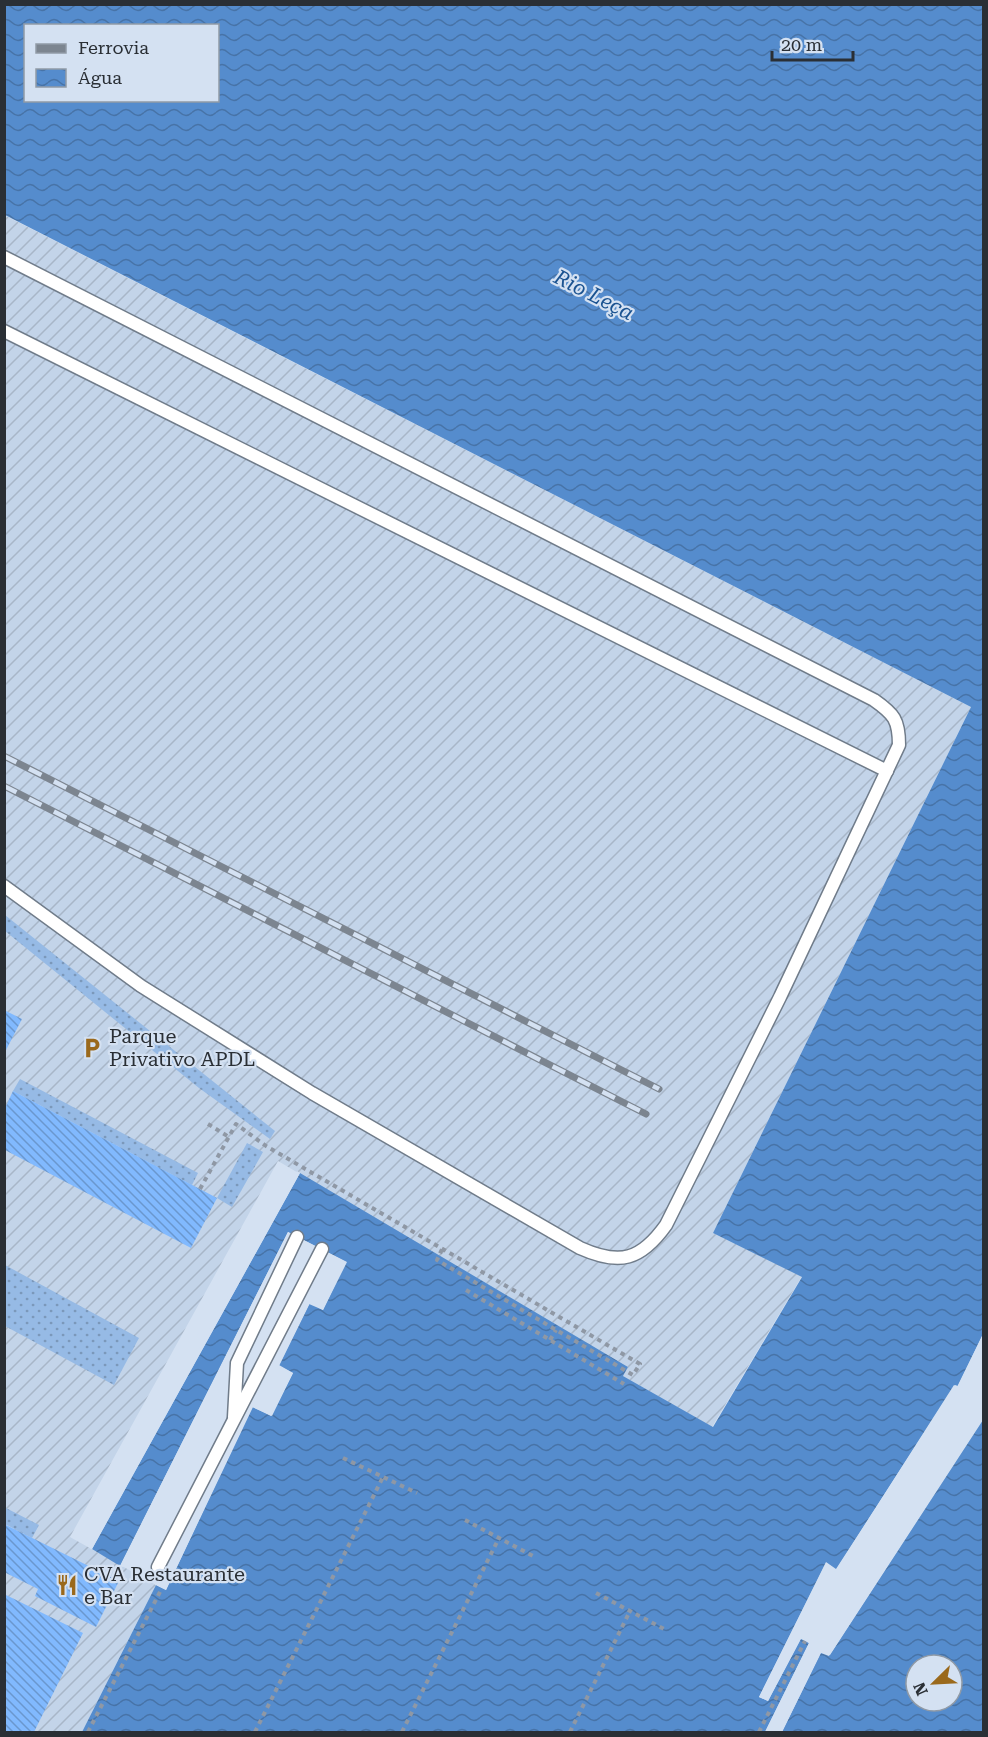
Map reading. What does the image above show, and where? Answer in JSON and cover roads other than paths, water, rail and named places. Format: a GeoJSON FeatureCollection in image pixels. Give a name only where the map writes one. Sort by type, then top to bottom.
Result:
{"type":"FeatureCollection","features":[{"type":"Feature","properties":{"kind":"lane"},"geometry":{"type":"LineString","coordinates":[[4,257],[874,700],[890,710],[899,725],[899,745],[887,771],[780,997],[666,1225],[656,1240],[639,1254],[618,1260],[599,1257],[580,1248],[312,1093],[141,986],[4,886]]}},
{"type":"Feature","properties":{"kind":"lane"},"geometry":{"type":"LineString","coordinates":[[4,331],[887,771]]}},
{"type":"Feature","properties":{"kind":"lane"},"geometry":{"type":"LineString","coordinates":[[233,1424],[237,1363],[297,1237]]}},
{"type":"Feature","properties":{"kind":"lane"},"geometry":{"type":"LineString","coordinates":[[158,1567],[322,1249]]}},
{"type":"Feature","properties":{"kind":"water","name":"Rio Leça"},"geometry":{"type":"Polygon","coordinates":[[[4,5],[983,5],[983,1334],[957,1387],[954,1385],[836,1570],[826,1563],[759,1697],[768,1701],[801,1638],[809,1643],[765,1732],[82,1732],[156,1585],[166,1590],[253,1407],[271,1416],[293,1373],[279,1366],[310,1303],[323,1310],[346,1262],[288,1232],[120,1566],[92,1549],[300,1173],[628,1367],[623,1376],[713,1427],[802,1277],[713,1233],[971,707],[5,215],[4,5]]]}},
{"type":"Feature","properties":{"kind":"water"},"geometry":{"type":"Polygon","coordinates":[[[983,1420],[983,1732],[782,1732],[821,1652],[830,1655],[983,1420]]]}},
{"type":"Feature","properties":{"kind":"railway"},"geometry":{"type":"LineString","coordinates":[[4,756],[659,1089]]}},
{"type":"Feature","properties":{"kind":"railway"},"geometry":{"type":"LineString","coordinates":[[4,786],[646,1114]]}},
{"type":"Feature","properties":{"kind":"place","name":"Parque Privativo APDL"},"geometry":{"type":"Point","coordinates":[92,1048]}},
{"type":"Feature","properties":{"kind":"place","name":"CVA Restaurante e Bar"},"geometry":{"type":"Point","coordinates":[67,1585]}}]}
